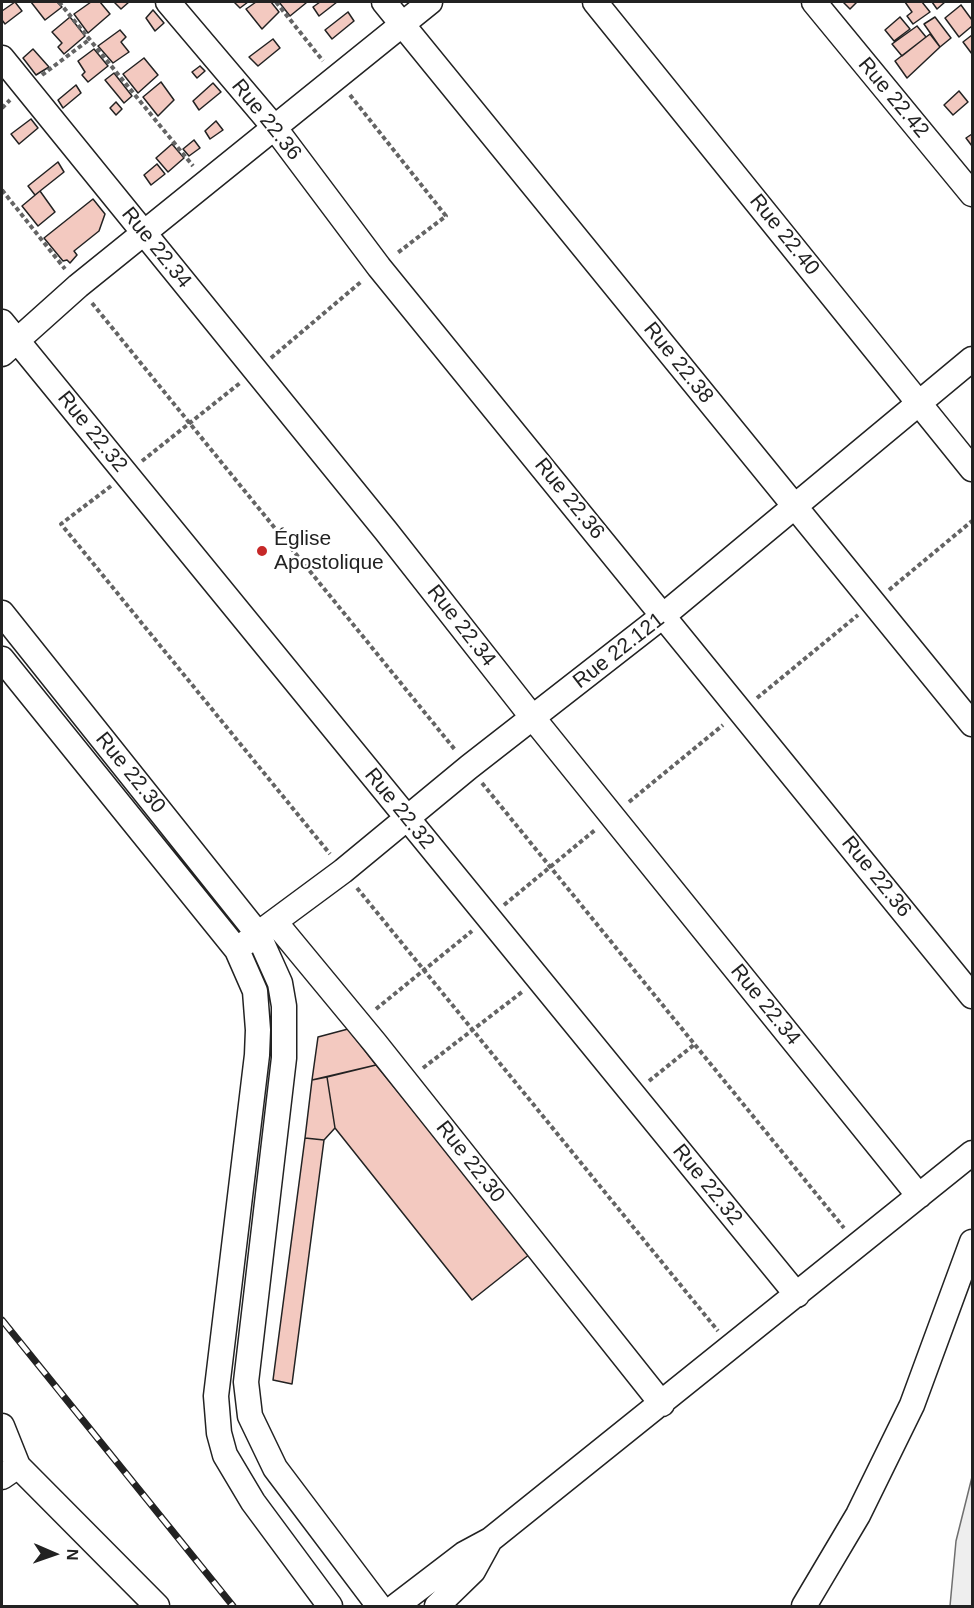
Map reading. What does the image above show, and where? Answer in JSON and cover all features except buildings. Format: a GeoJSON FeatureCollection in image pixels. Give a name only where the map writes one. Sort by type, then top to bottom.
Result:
{"type":"FeatureCollection","features":[{"type":"Feature","properties":{"kind":"street","name":"Rue 22.36"},"geometry":{"type":"LineString","coordinates":[[168,2],[274,127],[379,267],[972,996]]}},
{"type":"Feature","properties":{"kind":"street","name":"Rue 22.38"},"geometry":{"type":"LineString","coordinates":[[384,2],[972,724]]}},
{"type":"Feature","properties":{"kind":"street"},"geometry":{"type":"LineString","coordinates":[[9,347],[78,286],[430,2]]}},
{"type":"Feature","properties":{"kind":"street","name":"Rue 22.40"},"geometry":{"type":"LineString","coordinates":[[595,2],[972,469]]}},
{"type":"Feature","properties":{"kind":"street","name":"Rue 22.42"},"geometry":{"type":"LineString","coordinates":[[814,2],[972,194]]}},
{"type":"Feature","properties":{"kind":"street","name":"Rue 22.34"},"geometry":{"type":"LineString","coordinates":[[2,58],[386,531],[533,718],[919,1196]]}},
{"type":"Feature","properties":{"kind":"street","name":"Rue 22.32"},"geometry":{"type":"LineString","coordinates":[[2,322],[9,347],[407,818],[797,1295]]}},
{"type":"Feature","properties":{"kind":"street","name":"Rue 22.121"},"geometry":{"type":"LineString","coordinates":[[237,950],[343,870],[469,767],[664,615],[972,359]]}},
{"type":"Feature","properties":{"kind":"street","name":"Rue 22.30"},"geometry":{"type":"LineString","coordinates":[[2,613],[267,928],[359,1023],[662,1404]]}},
{"type":"Feature","properties":{"kind":"street","name":"Rue 22.30"},"geometry":{"type":"LineString","coordinates":[[2,659],[237,950],[255,991],[258,1029],[216,1396],[219,1433],[225,1455],[253,1502],[330,1606]]}},
{"type":"Feature","properties":{"kind":"street"},"geometry":{"type":"LineString","coordinates":[[267,928],[280,983],[285,1030],[246,1382],[250,1416],[275,1468],[379,1606]]}},
{"type":"Feature","properties":{"kind":"street"},"geometry":{"type":"LineString","coordinates":[[396,1606],[464,1554],[490,1540],[972,1153]]}},
{"type":"Feature","properties":{"kind":"street"},"geometry":{"type":"LineString","coordinates":[[804,1606],[858,1515],[912,1405],[972,1242]]}},
{"type":"Feature","properties":{"kind":"street"},"geometry":{"type":"LineString","coordinates":[[2,1426],[10,1472],[157,1606]]}},
{"type":"Feature","properties":{"kind":"street"},"geometry":{"type":"LineString","coordinates":[[438,1606],[473,1571],[490,1540]]}},
{"type":"Feature","properties":{"kind":"path"},"geometry":{"type":"LineString","coordinates":[[59,2],[206,182]]}},
{"type":"Feature","properties":{"kind":"path"},"geometry":{"type":"LineString","coordinates":[[276,2],[446,216]]}},
{"type":"Feature","properties":{"kind":"path"},"geometry":{"type":"LineString","coordinates":[[2,190],[858,1245]]}},
{"type":"Feature","properties":{"kind":"path"},"geometry":{"type":"LineString","coordinates":[[359,1023],[612,816],[676,760],[741,711],[972,521]]}},
{"type":"Feature","properties":{"kind":"path"},"geometry":{"type":"LineString","coordinates":[[61,524],[731,1348]]}},
{"type":"Feature","properties":{"kind":"path"},"geometry":{"type":"LineString","coordinates":[[406,1082],[538,979]]}},
{"type":"Feature","properties":{"kind":"path"},"geometry":{"type":"LineString","coordinates":[[633,1095],[695,1044]]}},
{"type":"Feature","properties":{"kind":"shaded area"},"geometry":{"type":"Polygon","coordinates":[[[972,1477],[972,1606],[950,1606],[956,1541],[972,1477]]]}},
{"type":"Feature","properties":{"kind":"railway"},"geometry":{"type":"LineString","coordinates":[[2,1320],[233,1606]]}},
{"type":"Feature","properties":{"kind":"place","name":"Église Apostolique"},"geometry":{"type":"Point","coordinates":[262,551]}}]}
